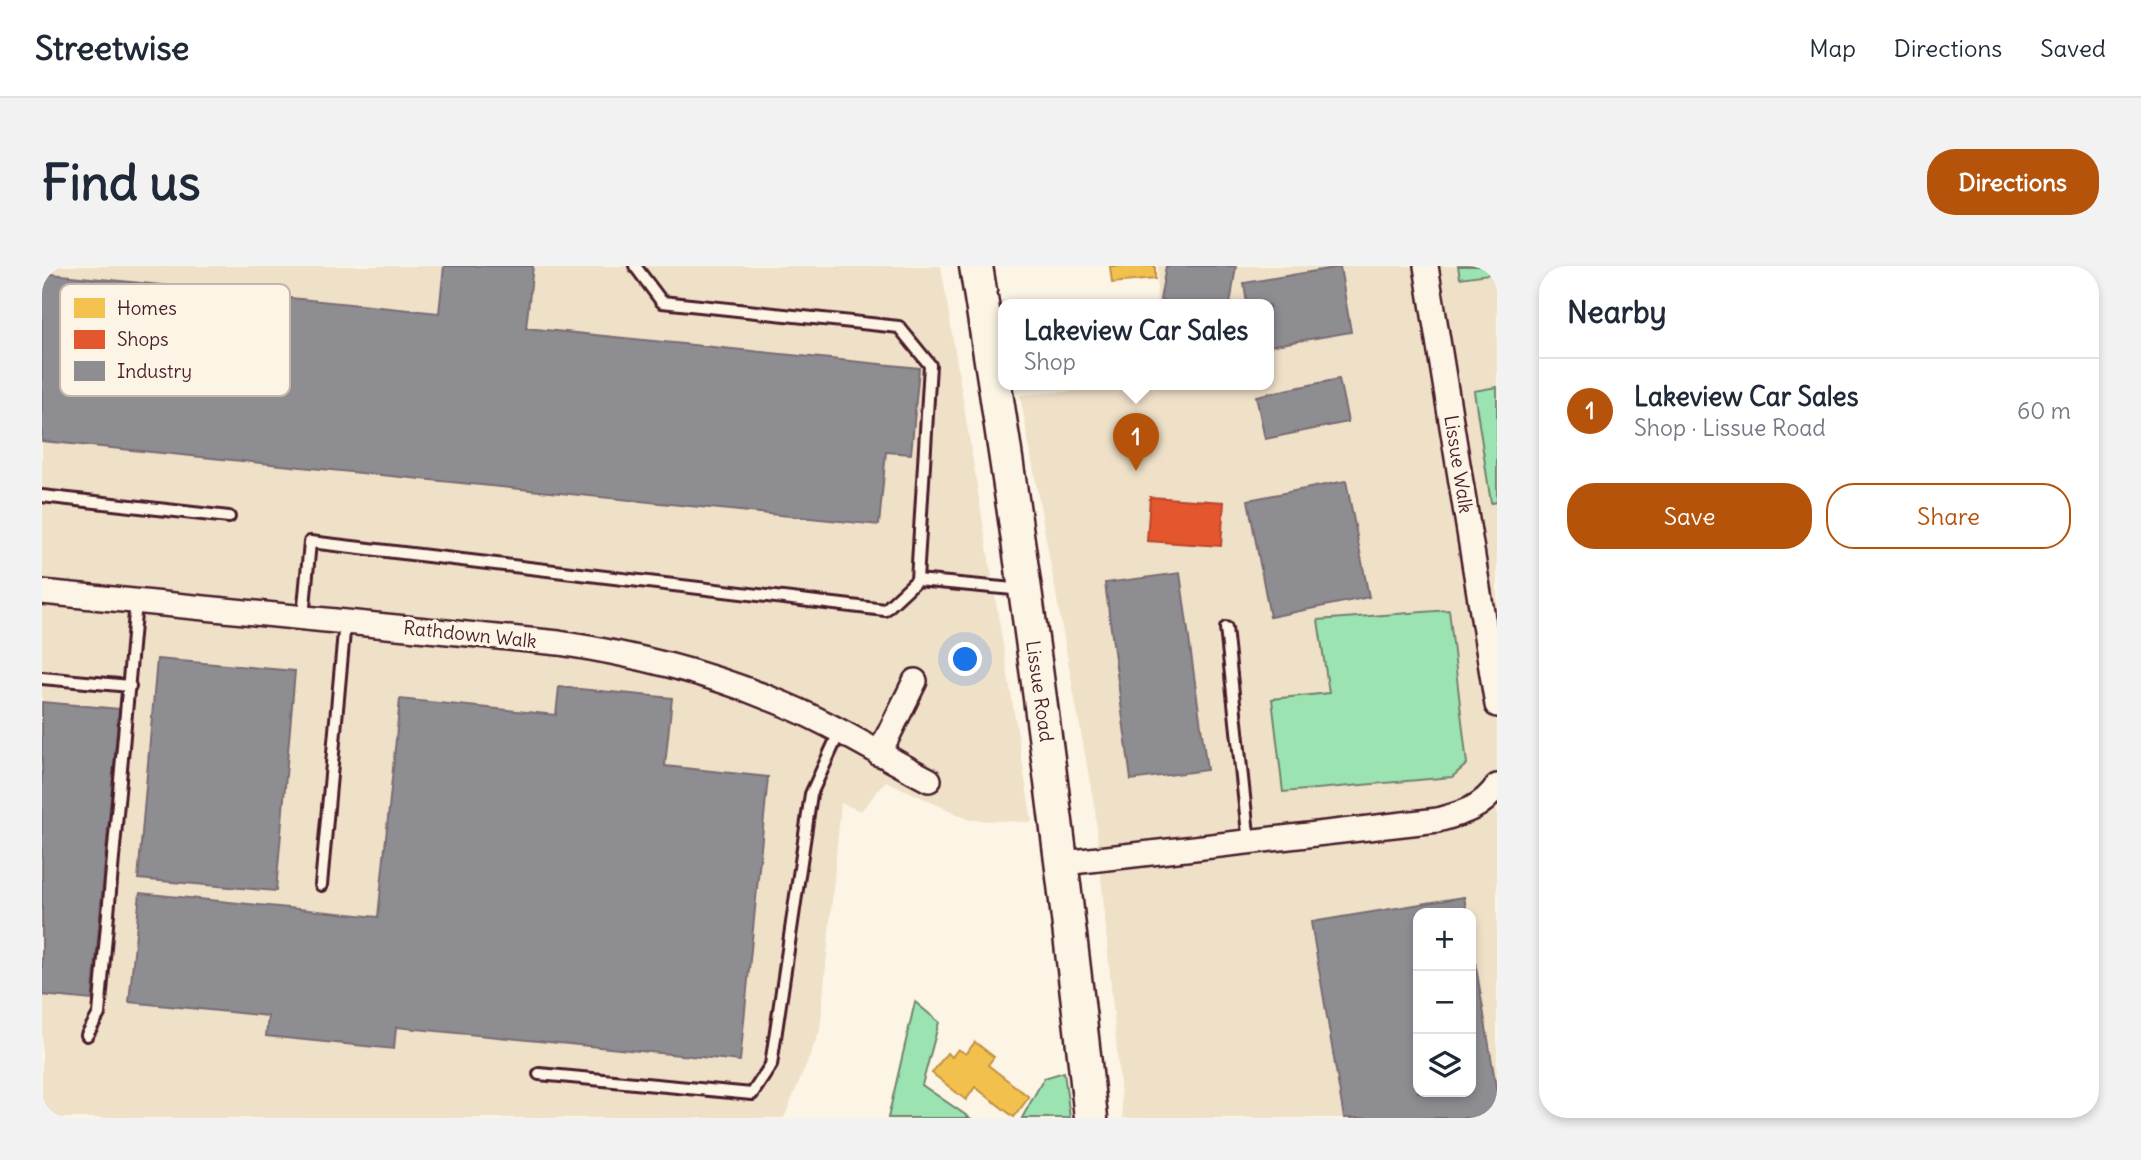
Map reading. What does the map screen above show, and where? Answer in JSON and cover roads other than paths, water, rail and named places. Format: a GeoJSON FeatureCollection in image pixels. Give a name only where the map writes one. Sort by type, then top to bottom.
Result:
{"type":"FeatureCollection","features":[{"type":"Feature","properties":{"kind":"street","name":"Lissue Road"},"geometry":{"type":"LineString","coordinates":[[976,266],[1026,590],[1064,863],[1091,1118]]}},
{"type":"Feature","properties":{"kind":"street","name":"Lissue Walk"},"geometry":{"type":"LineString","coordinates":[[1426,266],[1497,705]]}},
{"type":"Feature","properties":{"kind":"street","name":"Rathdown Walk"},"geometry":{"type":"LineString","coordinates":[[42,592],[345,621],[606,650],[724,681],[775,700],[929,780]]}},
{"type":"Feature","properties":{"kind":"street"},"geometry":{"type":"LineString","coordinates":[[879,754],[915,681]]}},
{"type":"Feature","properties":{"kind":"street"},"geometry":{"type":"LineString","coordinates":[[1064,863],[1438,820],[1469,811],[1494,798]]}},
{"type":"Feature","properties":{"kind":"lane"},"geometry":{"type":"LineString","coordinates":[[303,617],[310,542],[885,610],[917,580],[930,365],[899,327],[662,302],[635,266]]}},
{"type":"Feature","properties":{"kind":"lane"},"geometry":{"type":"LineString","coordinates":[[42,496],[229,517]]}},
{"type":"Feature","properties":{"kind":"lane"},"geometry":{"type":"LineString","coordinates":[[917,580],[1026,590]]}},
{"type":"Feature","properties":{"kind":"lane"},"geometry":{"type":"LineString","coordinates":[[87,1035],[99,1014],[136,601]]}},
{"type":"Feature","properties":{"kind":"lane"},"geometry":{"type":"LineString","coordinates":[[321,885],[345,621]]}},
{"type":"Feature","properties":{"kind":"lane"},"geometry":{"type":"LineString","coordinates":[[1226,628],[1249,843]]}},
{"type":"Feature","properties":{"kind":"lane"},"geometry":{"type":"LineString","coordinates":[[42,678],[130,687]]}},
{"type":"Feature","properties":{"kind":"lane"},"geometry":{"type":"LineString","coordinates":[[539,1073],[752,1094],[771,1065],[811,794],[839,733]]}},
{"type":"Feature","properties":{"kind":"place","name":"Lakeview Car Sales"},"geometry":{"type":"Point","coordinates":[1136,471]}}]}
